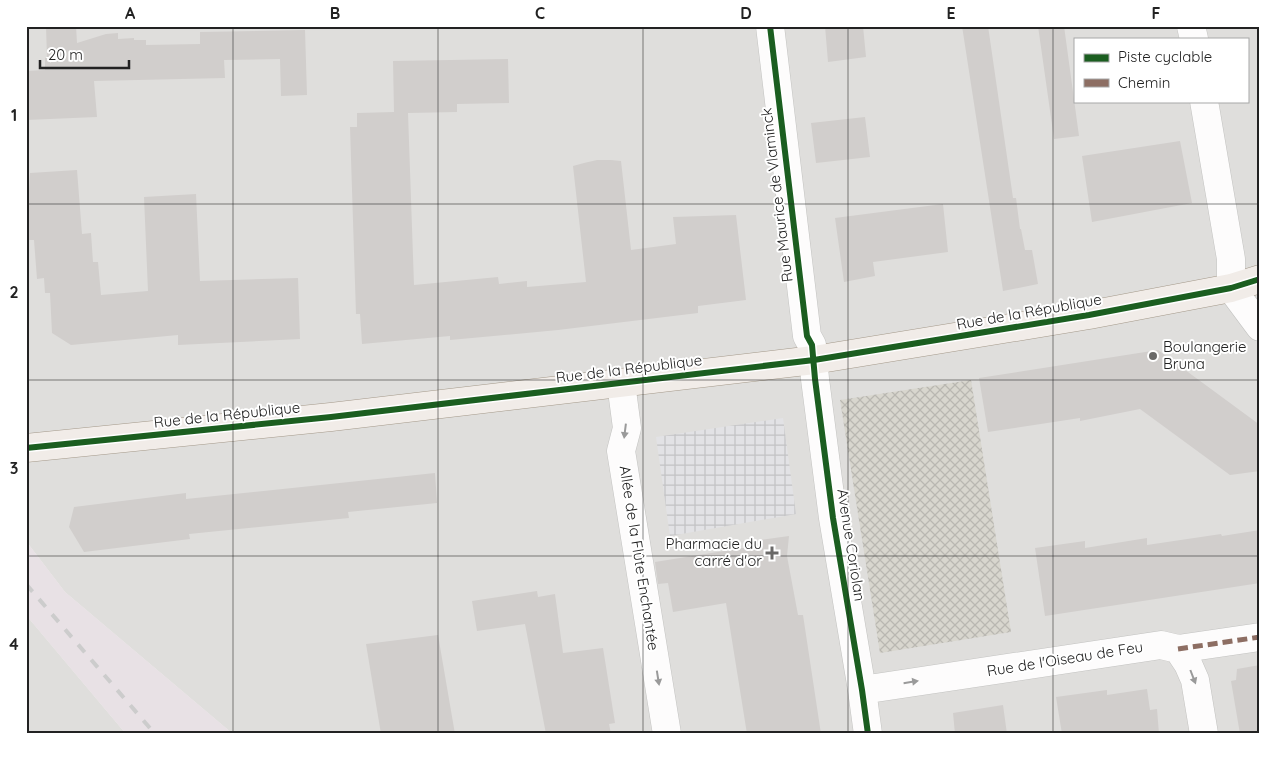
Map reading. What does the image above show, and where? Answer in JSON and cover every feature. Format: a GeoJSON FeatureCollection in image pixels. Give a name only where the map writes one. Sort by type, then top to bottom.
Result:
{"type":"FeatureCollection","features":[{"type":"Feature","properties":{"kind":"main road","name":"Rue de la République"},"geometry":{"type":"LineString","coordinates":[[26,448],[331,417],[814,360],[1089,314],[1231,288],[1260,279]]}},
{"type":"Feature","properties":{"kind":"street","name":"Rue Maurice de Vlaminck"},"geometry":{"type":"LineString","coordinates":[[770,26],[807,336],[812,345],[814,360]]}},
{"type":"Feature","properties":{"kind":"street"},"geometry":{"type":"LineString","coordinates":[[1204,102],[1230,259],[1231,288],[1260,327]]}},
{"type":"Feature","properties":{"kind":"street","name":"Avenue Coriolan"},"geometry":{"type":"LineString","coordinates":[[814,360],[833,518],[868,734]]}},
{"type":"Feature","properties":{"kind":"street","name":"Allée de la Flûte Enchantée"},"geometry":{"type":"LineString","coordinates":[[620,383],[627,428],[621,450],[667,734]]}},
{"type":"Feature","properties":{"kind":"street","name":"Rue de l'Oiseau de Feu"},"geometry":{"type":"LineString","coordinates":[[862,690],[1161,645],[1178,649],[1260,637]]}},
{"type":"Feature","properties":{"kind":"street"},"geometry":{"type":"LineString","coordinates":[[1178,649],[1188,664],[1195,680],[1204,734]]}},
{"type":"Feature","properties":{"kind":"shaded area"},"geometry":{"type":"Polygon","coordinates":[[[26,26],[1260,26],[1260,734],[233,734],[65,592],[26,541],[26,26]]]}},
{"type":"Feature","properties":{"kind":"shaded area"},"geometry":{"type":"Polygon","coordinates":[[[971,380],[1011,632],[880,653],[840,400],[971,380]]]}},
{"type":"Feature","properties":{"kind":"shaded area"},"geometry":{"type":"Polygon","coordinates":[[[783,418],[796,514],[670,536],[656,437],[783,418]]]}},
{"type":"Feature","properties":{"kind":"shaded area"},"geometry":{"type":"Polygon","coordinates":[[[26,541],[65,592],[233,734],[126,734],[26,615],[26,541]]]}},
{"type":"Feature","properties":{"kind":"shaded area"},"geometry":{"type":"Polygon","coordinates":[[[26,615],[126,734],[26,734],[26,615]]]}},
{"type":"Feature","properties":{"kind":"building"},"geometry":{"type":"Polygon","coordinates":[[[46,26],[76,26],[77,43],[106,34],[118,33],[118,39],[134,38],[134,40],[146,40],[146,45],[200,44],[200,32],[305,30],[307,95],[281,96],[280,59],[224,60],[225,78],[94,81],[97,117],[26,120],[26,71],[45,70],[45,58],[47,58],[46,26]]]}},
{"type":"Feature","properties":{"kind":"building"},"geometry":{"type":"Polygon","coordinates":[[[825,26],[863,26],[866,57],[828,62],[825,26]]]}},
{"type":"Feature","properties":{"kind":"building"},"geometry":{"type":"Polygon","coordinates":[[[962,26],[988,26],[1013,198],[1016,198],[1025,250],[1032,250],[1038,284],[1003,291],[962,26]]]}},
{"type":"Feature","properties":{"kind":"building"},"geometry":{"type":"Polygon","coordinates":[[[1038,26],[1064,26],[1079,136],[1054,139],[1038,26]]]}},
{"type":"Feature","properties":{"kind":"building"},"geometry":{"type":"Polygon","coordinates":[[[508,59],[509,103],[457,104],[457,112],[408,113],[414,285],[498,277],[499,284],[527,281],[527,287],[586,282],[573,166],[597,160],[611,160],[621,161],[631,250],[676,244],[673,217],[736,215],[746,300],[698,306],[698,313],[558,330],[450,340],[450,336],[362,344],[360,314],[356,314],[350,127],[357,127],[357,113],[394,112],[393,61],[508,59]]]}},
{"type":"Feature","properties":{"kind":"building"},"geometry":{"type":"Polygon","coordinates":[[[865,117],[870,157],[816,163],[811,123],[865,117]]]}},
{"type":"Feature","properties":{"kind":"building"},"geometry":{"type":"Polygon","coordinates":[[[1180,141],[1192,203],[1092,222],[1082,156],[1180,141]]]}},
{"type":"Feature","properties":{"kind":"building"},"geometry":{"type":"Polygon","coordinates":[[[77,170],[82,234],[91,233],[93,262],[98,262],[101,295],[148,291],[144,197],[196,194],[200,281],[298,278],[300,339],[178,345],[178,335],[71,345],[52,333],[50,293],[45,293],[44,278],[37,279],[34,240],[29,240],[27,220],[30,173],[77,170]]]}},
{"type":"Feature","properties":{"kind":"building"},"geometry":{"type":"Polygon","coordinates":[[[943,204],[948,252],[873,262],[875,276],[844,282],[835,218],[943,204]]]}},
{"type":"Feature","properties":{"kind":"building"},"geometry":{"type":"Polygon","coordinates":[[[1158,350],[1260,425],[1260,471],[1230,475],[1140,409],[1080,421],[1080,418],[988,432],[979,378],[1158,350]]]}},
{"type":"Feature","properties":{"kind":"building"},"geometry":{"type":"Polygon","coordinates":[[[435,473],[437,503],[348,512],[349,518],[189,534],[190,539],[84,552],[69,527],[74,507],[186,493],[186,499],[435,473]]]}},
{"type":"Feature","properties":{"kind":"building"},"geometry":{"type":"Polygon","coordinates":[[[1260,530],[1260,583],[1045,616],[1035,548],[1085,541],[1085,548],[1147,538],[1147,545],[1260,530]]]}},
{"type":"Feature","properties":{"kind":"building"},"geometry":{"type":"Polygon","coordinates":[[[789,536],[787,556],[798,615],[803,615],[821,734],[747,734],[726,603],[673,612],[668,583],[658,584],[655,562],[755,546],[754,541],[789,536]]]}},
{"type":"Feature","properties":{"kind":"building"},"geometry":{"type":"Polygon","coordinates":[[[537,591],[538,597],[555,594],[563,653],[603,648],[615,723],[609,724],[611,734],[546,734],[525,624],[477,631],[472,601],[537,591]]]}},
{"type":"Feature","properties":{"kind":"building"},"geometry":{"type":"Polygon","coordinates":[[[438,635],[455,734],[381,734],[366,644],[438,635]]]}},
{"type":"Feature","properties":{"kind":"building"},"geometry":{"type":"Polygon","coordinates":[[[1260,665],[1260,734],[1240,734],[1231,681],[1236,680],[1237,669],[1260,665]]]}},
{"type":"Feature","properties":{"kind":"building"},"geometry":{"type":"Polygon","coordinates":[[[1147,689],[1150,710],[1157,709],[1159,734],[1062,734],[1056,697],[1107,690],[1107,695],[1147,689]]]}},
{"type":"Feature","properties":{"kind":"building"},"geometry":{"type":"Polygon","coordinates":[[[1003,705],[1007,734],[955,734],[953,713],[1003,705]]]}},
{"type":"Feature","properties":{"kind":"railway"},"geometry":{"type":"LineString","coordinates":[[26,584],[155,734]]}},
{"type":"Feature","properties":{"kind":"marked path"},"geometry":{"type":"LineString","coordinates":[[1178,649],[1260,637]]}},
{"type":"Feature","properties":{"kind":"cycle path"},"geometry":{"type":"LineString","coordinates":[[770,26],[807,336],[812,345],[833,518],[868,734]]}},
{"type":"Feature","properties":{"kind":"cycle path"},"geometry":{"type":"LineString","coordinates":[[26,448],[331,417],[814,360],[1089,315],[1231,288],[1260,279]]}},
{"type":"Feature","properties":{"kind":"place","name":"Boulangerie Bruna"},"geometry":{"type":"Point","coordinates":[1153,356]}},
{"type":"Feature","properties":{"kind":"place","name":"Pharmacie du carré d'or"},"geometry":{"type":"Point","coordinates":[772,553]}}]}
